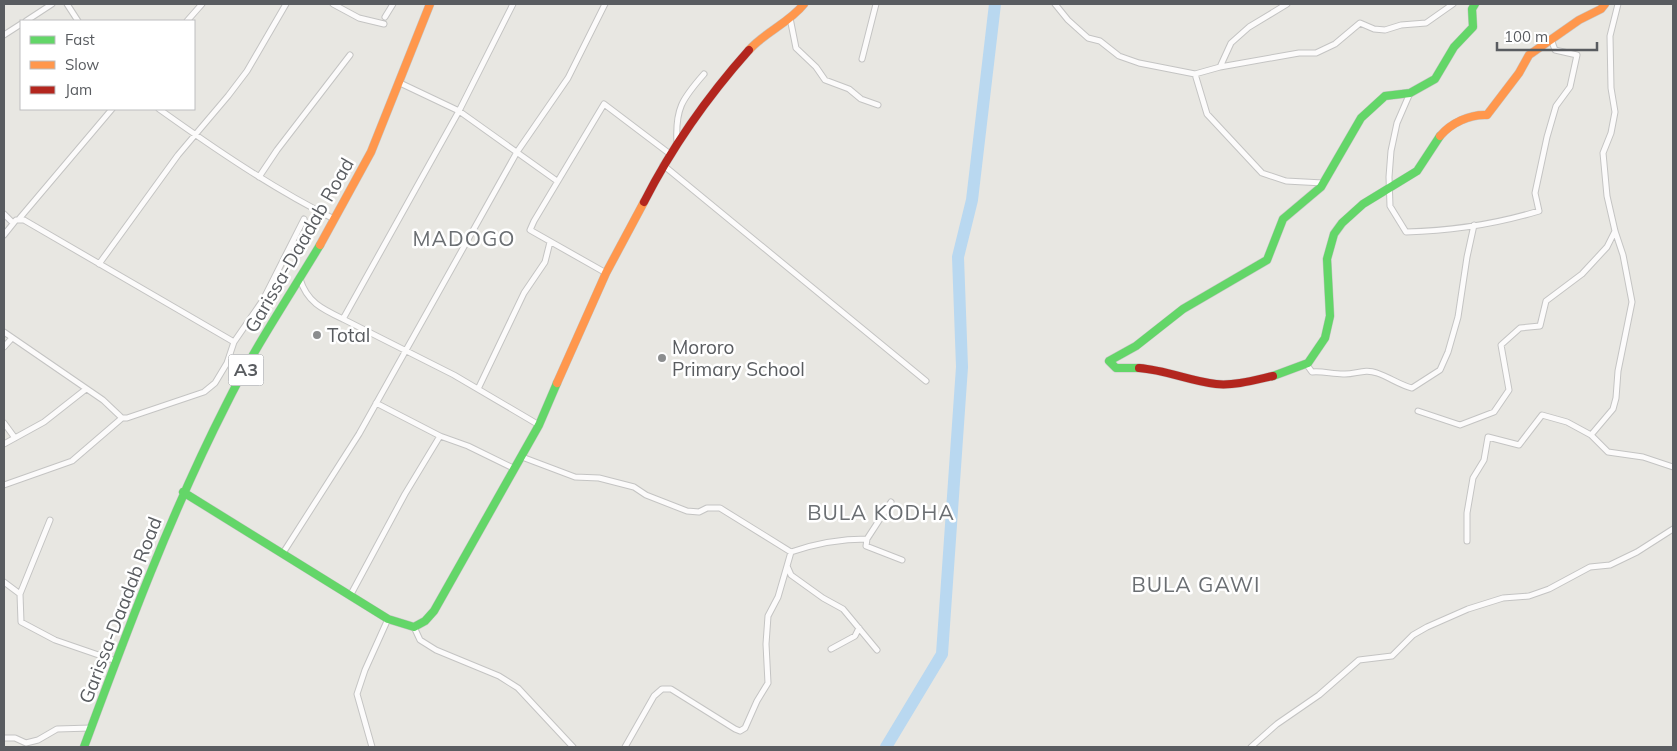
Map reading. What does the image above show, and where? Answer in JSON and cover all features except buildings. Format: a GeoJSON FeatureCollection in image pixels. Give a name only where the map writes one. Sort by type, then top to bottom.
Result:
{"type":"FeatureCollection","features":[{"type":"Feature","properties":{"kind":"main road","name":"Garissa-Daadab Road"},"geometry":{"type":"LineString","coordinates":[[84,747],[183,492],[232,395],[334,219],[381,129],[430,4]]}},
{"type":"Feature","properties":{"kind":"main road"},"geometry":{"type":"LineString","coordinates":[[183,492],[283,552],[388,619],[414,627],[425,621],[434,611],[513,468],[522,457],[539,425],[606,273],[663,165],[677,143],[747,52],[758,40],[790,18],[804,4]]}},
{"type":"Feature","properties":{"kind":"main road"},"geometry":{"type":"LineString","coordinates":[[1475,4],[1472,9],[1474,27],[1454,47],[1435,79],[1410,93],[1384,96],[1361,118],[1323,183],[1283,219],[1267,260],[1234,281],[1183,309],[1136,346],[1109,361],[1116,368],[1151,369],[1218,384],[1264,378],[1307,365],[1325,338],[1330,315],[1327,267],[1329,248],[1340,226],[1350,213],[1412,175],[1422,165],[1444,131],[1452,124],[1463,122],[1475,114],[1487,115],[1513,81],[1528,55],[1579,20],[1601,9],[1605,4]]}},
{"type":"Feature","properties":{"kind":"street"},"geometry":{"type":"LineString","coordinates":[[28,20],[52,4]]}},
{"type":"Feature","properties":{"kind":"street"},"geometry":{"type":"LineString","coordinates":[[67,4],[77,20]]}},
{"type":"Feature","properties":{"kind":"street"},"geometry":{"type":"LineString","coordinates":[[188,20],[202,4]]}},
{"type":"Feature","properties":{"kind":"street"},"geometry":{"type":"LineString","coordinates":[[98,264],[194,135],[247,71],[286,4]]}},
{"type":"Feature","properties":{"kind":"street"},"geometry":{"type":"LineString","coordinates":[[333,4],[359,18],[384,24]]}},
{"type":"Feature","properties":{"kind":"street"},"geometry":{"type":"LineString","coordinates":[[385,17],[393,4]]}},
{"type":"Feature","properties":{"kind":"street"},"geometry":{"type":"LineString","coordinates":[[343,319],[459,111],[513,4]]}},
{"type":"Feature","properties":{"kind":"street"},"geometry":{"type":"LineString","coordinates":[[283,552],[359,434],[517,152],[568,78],[605,4]]}},
{"type":"Feature","properties":{"kind":"street"},"geometry":{"type":"LineString","coordinates":[[862,60],[876,4]]}},
{"type":"Feature","properties":{"kind":"street"},"geometry":{"type":"LineString","coordinates":[[1055,4],[1068,20],[1088,38],[1100,41],[1119,56],[1139,63],[1195,74],[1220,66],[1299,53],[1316,53],[1335,44],[1360,23],[1374,29],[1385,30],[1426,23],[1453,4]]}},
{"type":"Feature","properties":{"kind":"street"},"geometry":{"type":"LineString","coordinates":[[1220,66],[1231,44],[1249,27],[1286,4]]}},
{"type":"Feature","properties":{"kind":"street"},"geometry":{"type":"LineString","coordinates":[[1591,435],[1613,409],[1618,372],[1632,302],[1623,256],[1614,231],[1607,196],[1603,153],[1611,132],[1615,112],[1611,88],[1610,36],[1618,4]]}},
{"type":"Feature","properties":{"kind":"street"},"geometry":{"type":"LineString","coordinates":[[790,18],[796,48],[816,67],[825,80],[849,89],[861,99],[878,105]]}},
{"type":"Feature","properties":{"kind":"street"},"geometry":{"type":"LineString","coordinates":[[4,35],[20,25]]}},
{"type":"Feature","properties":{"kind":"street"},"geometry":{"type":"LineString","coordinates":[[1410,93],[1397,123],[1391,151],[1390,206],[1406,232],[1431,231],[1474,225],[1512,219],[1539,211],[1535,193],[1547,137],[1556,106],[1570,87],[1577,55],[1555,50],[1551,39]]}},
{"type":"Feature","properties":{"kind":"street"},"geometry":{"type":"LineString","coordinates":[[259,177],[277,150],[350,55]]}},
{"type":"Feature","properties":{"kind":"street"},"geometry":{"type":"LineString","coordinates":[[677,143],[678,111],[684,98],[704,74]]}},
{"type":"Feature","properties":{"kind":"street"},"geometry":{"type":"LineString","coordinates":[[1195,74],[1207,114],[1262,173],[1286,181],[1323,183]]}},
{"type":"Feature","properties":{"kind":"street"},"geometry":{"type":"LineString","coordinates":[[400,83],[459,111],[557,181]]}},
{"type":"Feature","properties":{"kind":"street"},"geometry":{"type":"LineString","coordinates":[[606,273],[530,230],[557,181],[604,104],[670,154]]}},
{"type":"Feature","properties":{"kind":"street"},"geometry":{"type":"LineString","coordinates":[[4,235],[111,110]]}},
{"type":"Feature","properties":{"kind":"street"},"geometry":{"type":"LineString","coordinates":[[160,110],[194,135],[214,145],[259,177],[334,219]]}},
{"type":"Feature","properties":{"kind":"street"},"geometry":{"type":"LineString","coordinates":[[663,165],[926,381]]}},
{"type":"Feature","properties":{"kind":"street"},"geometry":{"type":"LineString","coordinates":[[4,214],[13,223]]}},
{"type":"Feature","properties":{"kind":"street"},"geometry":{"type":"LineString","coordinates":[[4,485],[72,461],[122,418],[204,392],[215,384],[223,371],[234,342],[263,300],[304,218]]}},
{"type":"Feature","properties":{"kind":"street"},"geometry":{"type":"LineString","coordinates":[[19,219],[24,220],[234,342]]}},
{"type":"Feature","properties":{"kind":"street"},"geometry":{"type":"LineString","coordinates":[[1307,365],[1312,372],[1324,371],[1351,374],[1362,370],[1377,373],[1412,388],[1440,370],[1458,317],[1466,256],[1474,225]]}},
{"type":"Feature","properties":{"kind":"street"},"geometry":{"type":"LineString","coordinates":[[1418,412],[1460,425],[1494,412],[1509,390],[1501,345],[1520,328],[1540,326],[1546,301],[1582,274],[1607,247],[1614,231]]}},
{"type":"Feature","properties":{"kind":"street"},"geometry":{"type":"LineString","coordinates":[[478,389],[524,293],[544,262],[550,242]]}},
{"type":"Feature","properties":{"kind":"street"},"geometry":{"type":"LineString","coordinates":[[300,279],[304,293],[310,300],[478,389],[539,425]]}},
{"type":"Feature","properties":{"kind":"street"},"geometry":{"type":"LineString","coordinates":[[4,332],[86,389],[122,418]]}},
{"type":"Feature","properties":{"kind":"street"},"geometry":{"type":"LineString","coordinates":[[4,347],[12,338]]}},
{"type":"Feature","properties":{"kind":"street"},"geometry":{"type":"LineString","coordinates":[[4,444],[44,422],[86,389]]}},
{"type":"Feature","properties":{"kind":"street"},"geometry":{"type":"LineString","coordinates":[[376,403],[440,436],[474,449],[513,468]]}},
{"type":"Feature","properties":{"kind":"street"},"geometry":{"type":"LineString","coordinates":[[1467,541],[1467,514],[1473,478],[1484,460],[1488,437],[1519,445],[1542,415],[1567,422],[1591,435],[1608,452],[1643,457],[1673,468]]}},
{"type":"Feature","properties":{"kind":"street"},"geometry":{"type":"LineString","coordinates":[[4,423],[15,438]]}},
{"type":"Feature","properties":{"kind":"street"},"geometry":{"type":"LineString","coordinates":[[350,596],[405,494],[440,436]]}},
{"type":"Feature","properties":{"kind":"street"},"geometry":{"type":"LineString","coordinates":[[522,457],[575,478],[599,478],[634,487],[646,495],[687,511],[699,512],[707,508],[720,508],[791,552]]}},
{"type":"Feature","properties":{"kind":"street"},"geometry":{"type":"LineString","coordinates":[[891,502],[867,539],[866,546],[902,560]]}},
{"type":"Feature","properties":{"kind":"street"},"geometry":{"type":"LineString","coordinates":[[50,520],[20,594],[21,622],[55,640],[117,661]]}},
{"type":"Feature","properties":{"kind":"street"},"geometry":{"type":"LineString","coordinates":[[1251,747],[1283,720],[1319,695],[1359,660],[1392,656],[1413,635],[1427,627],[1468,609],[1503,598],[1529,596],[1549,589],[1590,567],[1610,565],[1638,552],[1673,529]]}},
{"type":"Feature","properties":{"kind":"street"},"geometry":{"type":"LineString","coordinates":[[791,552],[819,542],[867,539]]}},
{"type":"Feature","properties":{"kind":"street"},"geometry":{"type":"LineString","coordinates":[[624,747],[654,696],[662,689],[671,689],[735,729],[740,731],[745,728],[757,701],[768,683],[766,644],[768,616],[778,597],[791,552]]}},
{"type":"Feature","properties":{"kind":"street"},"geometry":{"type":"LineString","coordinates":[[787,566],[791,575],[797,581],[843,609],[877,650]]}},
{"type":"Feature","properties":{"kind":"street"},"geometry":{"type":"LineString","coordinates":[[4,582],[20,594]]}},
{"type":"Feature","properties":{"kind":"street"},"geometry":{"type":"LineString","coordinates":[[372,747],[358,694],[365,670],[388,619]]}},
{"type":"Feature","properties":{"kind":"street"},"geometry":{"type":"LineString","coordinates":[[414,627],[420,640],[436,650],[499,676],[518,688],[573,747]]}},
{"type":"Feature","properties":{"kind":"street"},"geometry":{"type":"LineString","coordinates":[[831,649],[854,636],[859,628]]}},
{"type":"Feature","properties":{"kind":"street"},"geometry":{"type":"LineString","coordinates":[[4,738],[15,738],[26,743],[38,740],[57,729],[91,728]]}},
{"type":"Feature","properties":{"kind":"waterway"},"geometry":{"type":"LineString","coordinates":[[886,747],[942,654],[962,367],[958,257],[972,200],[995,4]]}},
{"type":"Feature","properties":{"kind":"traffic: fast"},"geometry":{"type":"LineString","coordinates":[[1139,368],[1116,368],[1109,361],[1136,346],[1183,309],[1267,260],[1283,219],[1321,187],[1361,118],[1385,96],[1410,93],[1435,79],[1454,47],[1473,27],[1472,9],[1475,4]]}},
{"type":"Feature","properties":{"kind":"traffic: fast"},"geometry":{"type":"LineString","coordinates":[[1273,376],[1308,363],[1325,338],[1330,316],[1327,259],[1334,234],[1342,223],[1363,204],[1417,171],[1440,136]]}},
{"type":"Feature","properties":{"kind":"traffic: fast"},"geometry":{"type":"LineString","coordinates":[[84,747],[116,660],[186,489],[248,364],[320,245]]}},
{"type":"Feature","properties":{"kind":"traffic: fast"},"geometry":{"type":"LineString","coordinates":[[183,492],[388,619],[414,627],[425,621],[434,611],[539,425],[557,383]]}},
{"type":"Feature","properties":{"kind":"traffic: slow"},"geometry":{"type":"LineString","coordinates":[[320,245],[371,152],[430,4]]}},
{"type":"Feature","properties":{"kind":"traffic: slow"},"geometry":{"type":"LineString","coordinates":[[749,50],[791,17],[804,4]]}},
{"type":"Feature","properties":{"kind":"traffic: slow"},"geometry":{"type":"LineString","coordinates":[[1440,136],[1444,131],[1461,120],[1487,115],[1519,73],[1529,55],[1579,20],[1601,9],[1605,4]]}},
{"type":"Feature","properties":{"kind":"traffic: slow"},"geometry":{"type":"LineString","coordinates":[[557,383],[606,273],[644,202]]}},
{"type":"Feature","properties":{"kind":"traffic: jam"},"geometry":{"type":"LineString","coordinates":[[644,202],[666,162],[692,123],[719,85],[749,50]]}},
{"type":"Feature","properties":{"kind":"traffic: jam"},"geometry":{"type":"LineString","coordinates":[[1139,368],[1216,384],[1252,381],[1273,376]]}},
{"type":"Feature","properties":{"kind":"place","name":"Total"},"geometry":{"type":"Point","coordinates":[317,335]}},
{"type":"Feature","properties":{"kind":"place","name":"Mororo Primary School"},"geometry":{"type":"Point","coordinates":[662,358]}},
{"type":"Feature","properties":{"kind":"district","name":"MADOGO"},"geometry":{"type":"Point","coordinates":[464,239]}},
{"type":"Feature","properties":{"kind":"district","name":"BULA KODHA"},"geometry":{"type":"Point","coordinates":[881,513]}},
{"type":"Feature","properties":{"kind":"district","name":"BULA GAWI"},"geometry":{"type":"Point","coordinates":[1196,585]}}]}
